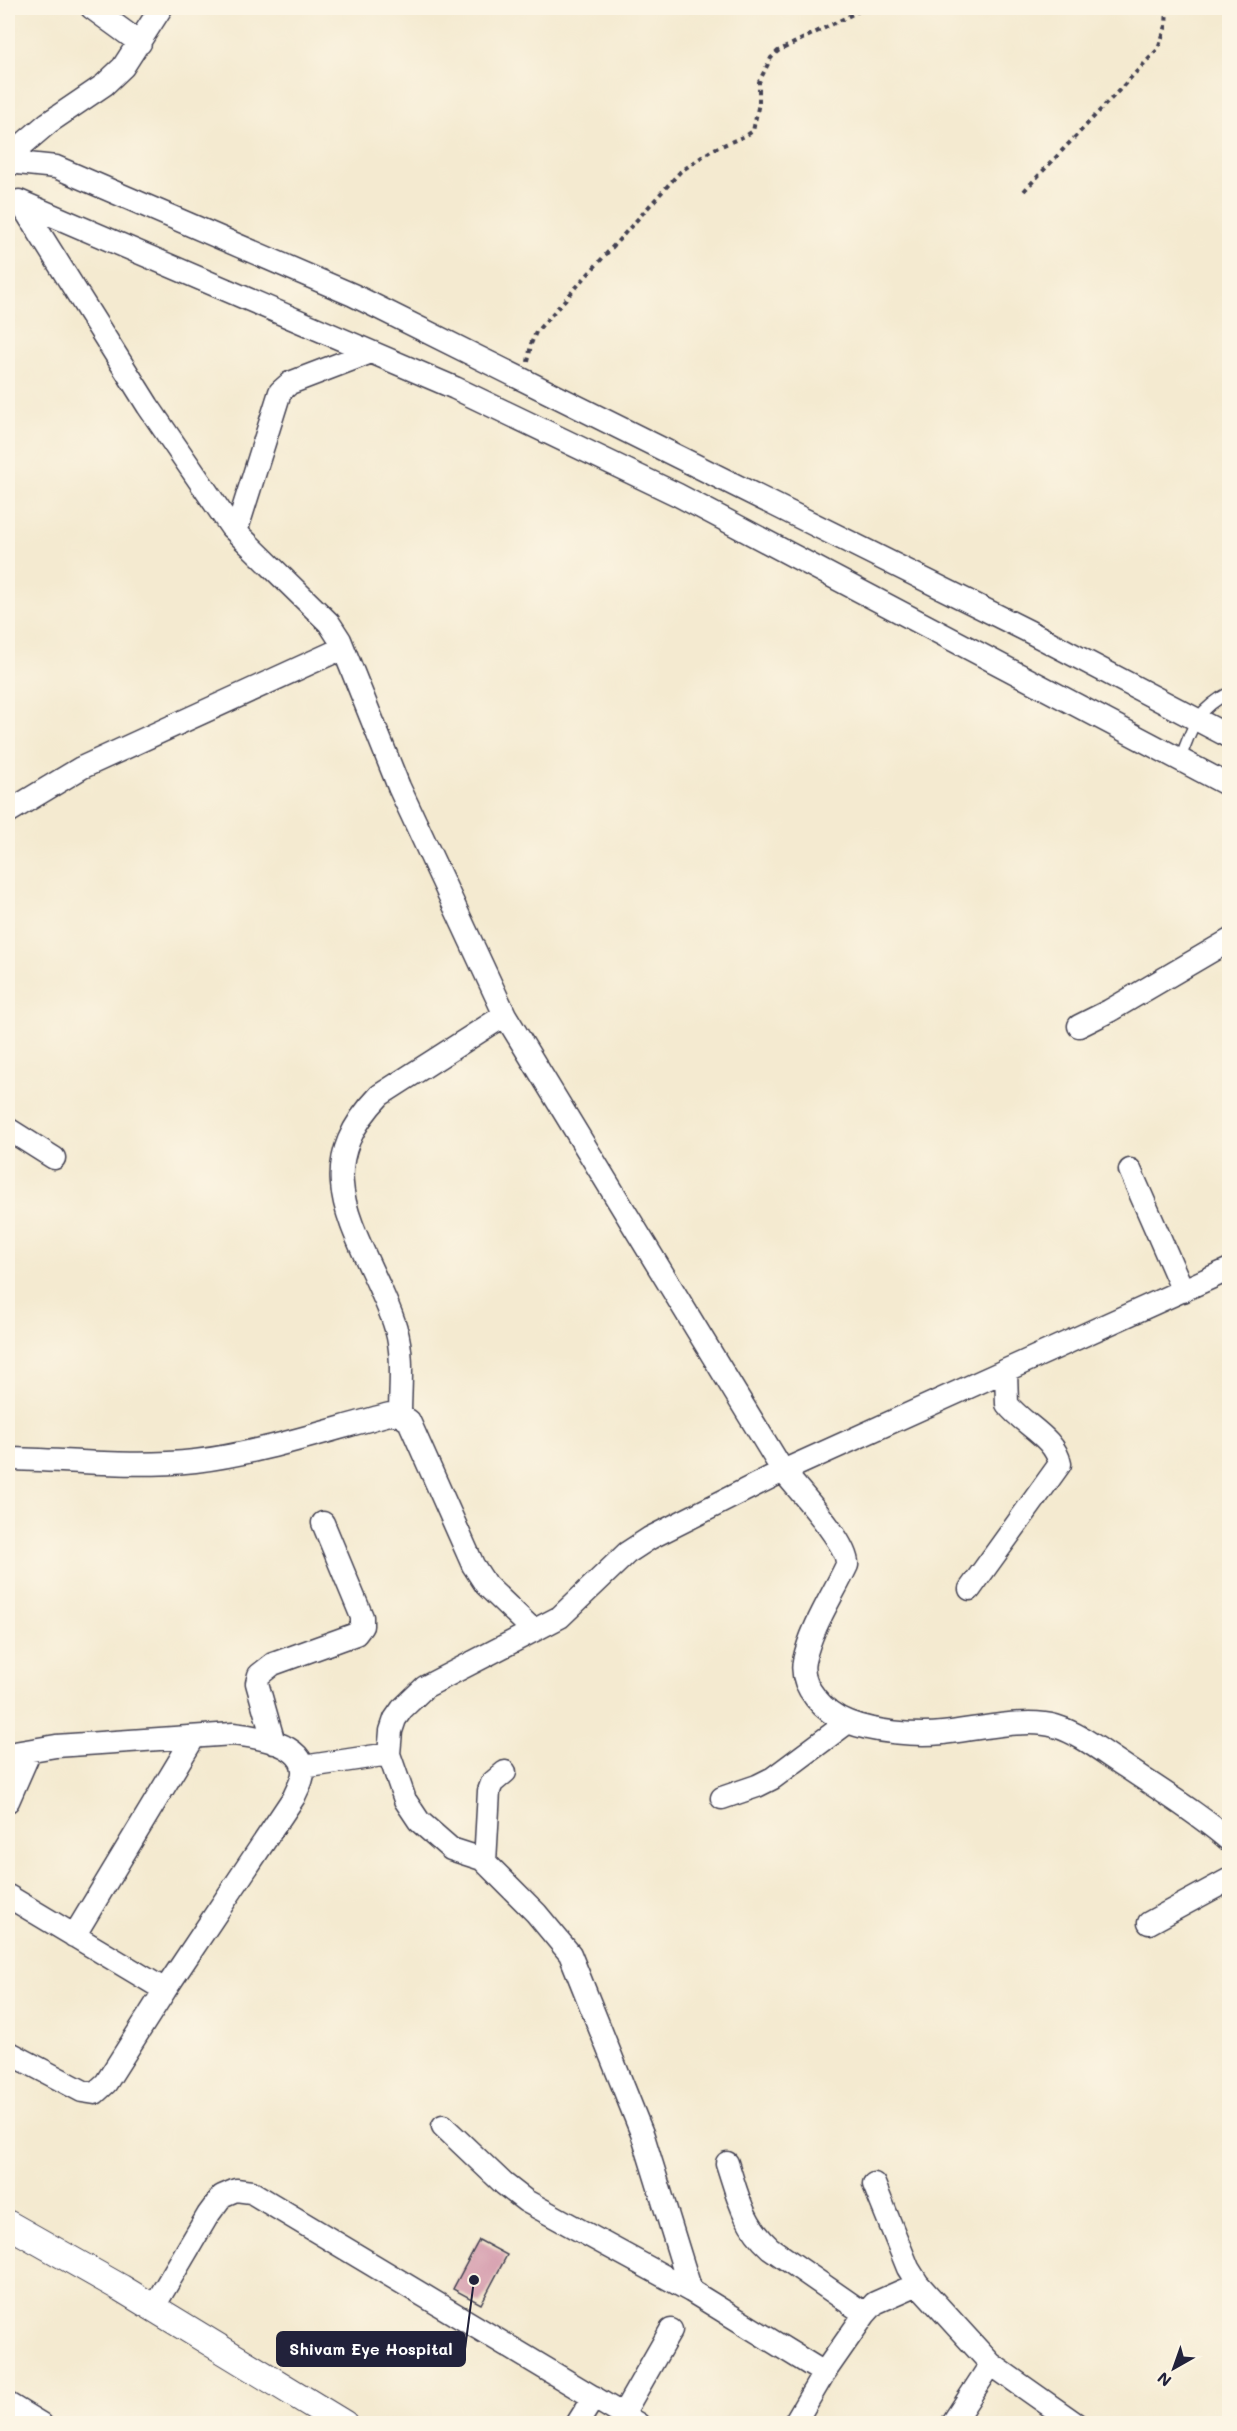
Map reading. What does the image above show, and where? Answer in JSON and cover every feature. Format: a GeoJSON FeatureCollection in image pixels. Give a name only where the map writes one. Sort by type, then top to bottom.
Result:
{"type":"FeatureCollection","features":[{"type":"Feature","properties":{"kind":"street"},"geometry":{"type":"LineString","coordinates":[[92,8],[140,43]]}},
{"type":"Feature","properties":{"kind":"street"},"geometry":{"type":"LineString","coordinates":[[8,157],[48,123],[104,85],[123,67],[161,8]]}},
{"type":"Feature","properties":{"kind":"street"},"geometry":{"type":"LineString","coordinates":[[8,162],[56,167],[353,295],[1029,631],[1230,737]]}},
{"type":"Feature","properties":{"kind":"street"},"geometry":{"type":"LineString","coordinates":[[14,200],[471,396],[678,495],[1230,786]]}},
{"type":"Feature","properties":{"kind":"street"},"geometry":{"type":"LineString","coordinates":[[14,200],[153,413],[236,532],[329,623],[343,648],[399,787],[505,1015],[783,1472],[838,1539],[848,1560],[847,1565],[811,1640],[804,1662],[804,1676],[813,1696],[830,1711],[848,1722],[902,1734],[922,1735],[1031,1723],[1055,1726],[1092,1745],[1198,1816],[1230,1841]]}},
{"type":"Feature","properties":{"kind":"street"},"geometry":{"type":"LineString","coordinates":[[236,532],[280,392],[290,383],[370,352]]}},
{"type":"Feature","properties":{"kind":"street"},"geometry":{"type":"LineString","coordinates":[[471,396],[488,362]]}},
{"type":"Feature","properties":{"kind":"street"},"geometry":{"type":"LineString","coordinates":[[865,593],[879,556]]}},
{"type":"Feature","properties":{"kind":"street"},"geometry":{"type":"LineString","coordinates":[[8,812],[81,768],[343,648]]}},
{"type":"Feature","properties":{"kind":"street"},"geometry":{"type":"LineString","coordinates":[[1079,1026],[1110,1011],[1230,940]]}},
{"type":"Feature","properties":{"kind":"street"},"geometry":{"type":"LineString","coordinates":[[400,1415],[400,1347],[396,1326],[351,1220],[341,1182],[341,1164],[352,1130],[364,1111],[380,1095],[505,1015]]}},
{"type":"Feature","properties":{"kind":"street"},"geometry":{"type":"LineString","coordinates":[[8,1129],[54,1158]]}},
{"type":"Feature","properties":{"kind":"street"},"geometry":{"type":"LineString","coordinates":[[1130,1170],[1183,1292]]}},
{"type":"Feature","properties":{"kind":"street"},"geometry":{"type":"LineString","coordinates":[[691,2291],[643,2136],[570,1954],[542,1920],[485,1862],[477,1856],[457,1853],[419,1821],[405,1800],[389,1754],[391,1731],[395,1719],[402,1709],[426,1687],[560,1617],[619,1561],[650,1538],[783,1472],[1230,1269]]}},
{"type":"Feature","properties":{"kind":"street"},"geometry":{"type":"LineString","coordinates":[[970,1588],[1060,1464],[1058,1454],[1051,1444],[1013,1412],[1007,1404],[1006,1371]]}},
{"type":"Feature","properties":{"kind":"street"},"geometry":{"type":"LineString","coordinates":[[8,1459],[156,1464],[197,1461],[260,1448],[390,1414],[400,1415],[409,1421],[473,1564],[486,1585],[533,1630]]}},
{"type":"Feature","properties":{"kind":"street"},"geometry":{"type":"LineString","coordinates":[[274,1743],[257,1683],[259,1675],[273,1664],[356,1634],[362,1626],[362,1617],[323,1523]]}},
{"type":"Feature","properties":{"kind":"street"},"geometry":{"type":"LineString","coordinates":[[722,1798],[773,1778],[848,1722]]}},
{"type":"Feature","properties":{"kind":"street"},"geometry":{"type":"LineString","coordinates":[[8,1754],[56,1746],[233,1734],[253,1736],[292,1751],[303,1767],[303,1775],[294,1797],[106,2083],[95,2094],[82,2091],[9,2055]]}},
{"type":"Feature","properties":{"kind":"street"},"geometry":{"type":"LineString","coordinates":[[74,1936],[194,1737]]}},
{"type":"Feature","properties":{"kind":"street"},"geometry":{"type":"LineString","coordinates":[[8,1801],[30,1751]]}},
{"type":"Feature","properties":{"kind":"street"},"geometry":{"type":"LineString","coordinates":[[303,1767],[389,1754]]}},
{"type":"Feature","properties":{"kind":"street"},"geometry":{"type":"LineString","coordinates":[[485,1862],[489,1791],[492,1784],[505,1772]]}},
{"type":"Feature","properties":{"kind":"street"},"geometry":{"type":"LineString","coordinates":[[1149,1923],[1230,1879]]}},
{"type":"Feature","properties":{"kind":"street"},"geometry":{"type":"LineString","coordinates":[[8,1896],[165,1990]]}},
{"type":"Feature","properties":{"kind":"street"},"geometry":{"type":"LineString","coordinates":[[443,2126],[504,2184],[526,2201],[691,2291],[824,2373]]}},
{"type":"Feature","properties":{"kind":"street"},"geometry":{"type":"LineString","coordinates":[[728,2163],[744,2216],[760,2240],[865,2314]]}},
{"type":"Feature","properties":{"kind":"street"},"geometry":{"type":"LineString","coordinates":[[874,2184],[908,2268],[918,2284],[991,2364],[1076,2424]]}},
{"type":"Feature","properties":{"kind":"street"},"geometry":{"type":"LineString","coordinates":[[153,2308],[208,2214],[222,2196],[236,2190],[251,2192],[630,2419],[671,2330]]}},
{"type":"Feature","properties":{"kind":"street"},"geometry":{"type":"LineString","coordinates":[[8,2224],[153,2308],[344,2424]]}},
{"type":"Feature","properties":{"kind":"street"},"geometry":{"type":"LineString","coordinates":[[794,2424],[824,2373],[865,2314],[875,2304],[918,2284]]}},
{"type":"Feature","properties":{"kind":"street"},"geometry":{"type":"LineString","coordinates":[[952,2424],[991,2364]]}},
{"type":"Feature","properties":{"kind":"street"},"geometry":{"type":"LineString","coordinates":[[578,2424],[594,2397]]}},
{"type":"Feature","properties":{"kind":"street"},"geometry":{"type":"LineString","coordinates":[[8,2404],[41,2424]]}},
{"type":"Feature","properties":{"kind":"lane"},"geometry":{"type":"LineString","coordinates":[[1180,759],[1196,719],[1209,705],[1230,693]]}},
{"type":"Feature","properties":{"kind":"path"},"geometry":{"type":"LineString","coordinates":[[528,381],[531,344],[536,332],[562,302],[680,172],[712,150],[753,131],[759,103],[759,82],[771,58],[787,46],[865,8]]}},
{"type":"Feature","properties":{"kind":"path"},"geometry":{"type":"LineString","coordinates":[[1023,190],[1158,49],[1167,26],[1167,8]]}},
{"type":"Feature","properties":{"kind":"building"},"geometry":{"type":"Polygon","coordinates":[[[479,2240],[507,2255],[481,2304],[453,2289],[479,2240]]]}},
{"type":"Feature","properties":{"kind":"place","name":"Shivam Eye Hospital"},"geometry":{"type":"Point","coordinates":[474,2280]}}]}
